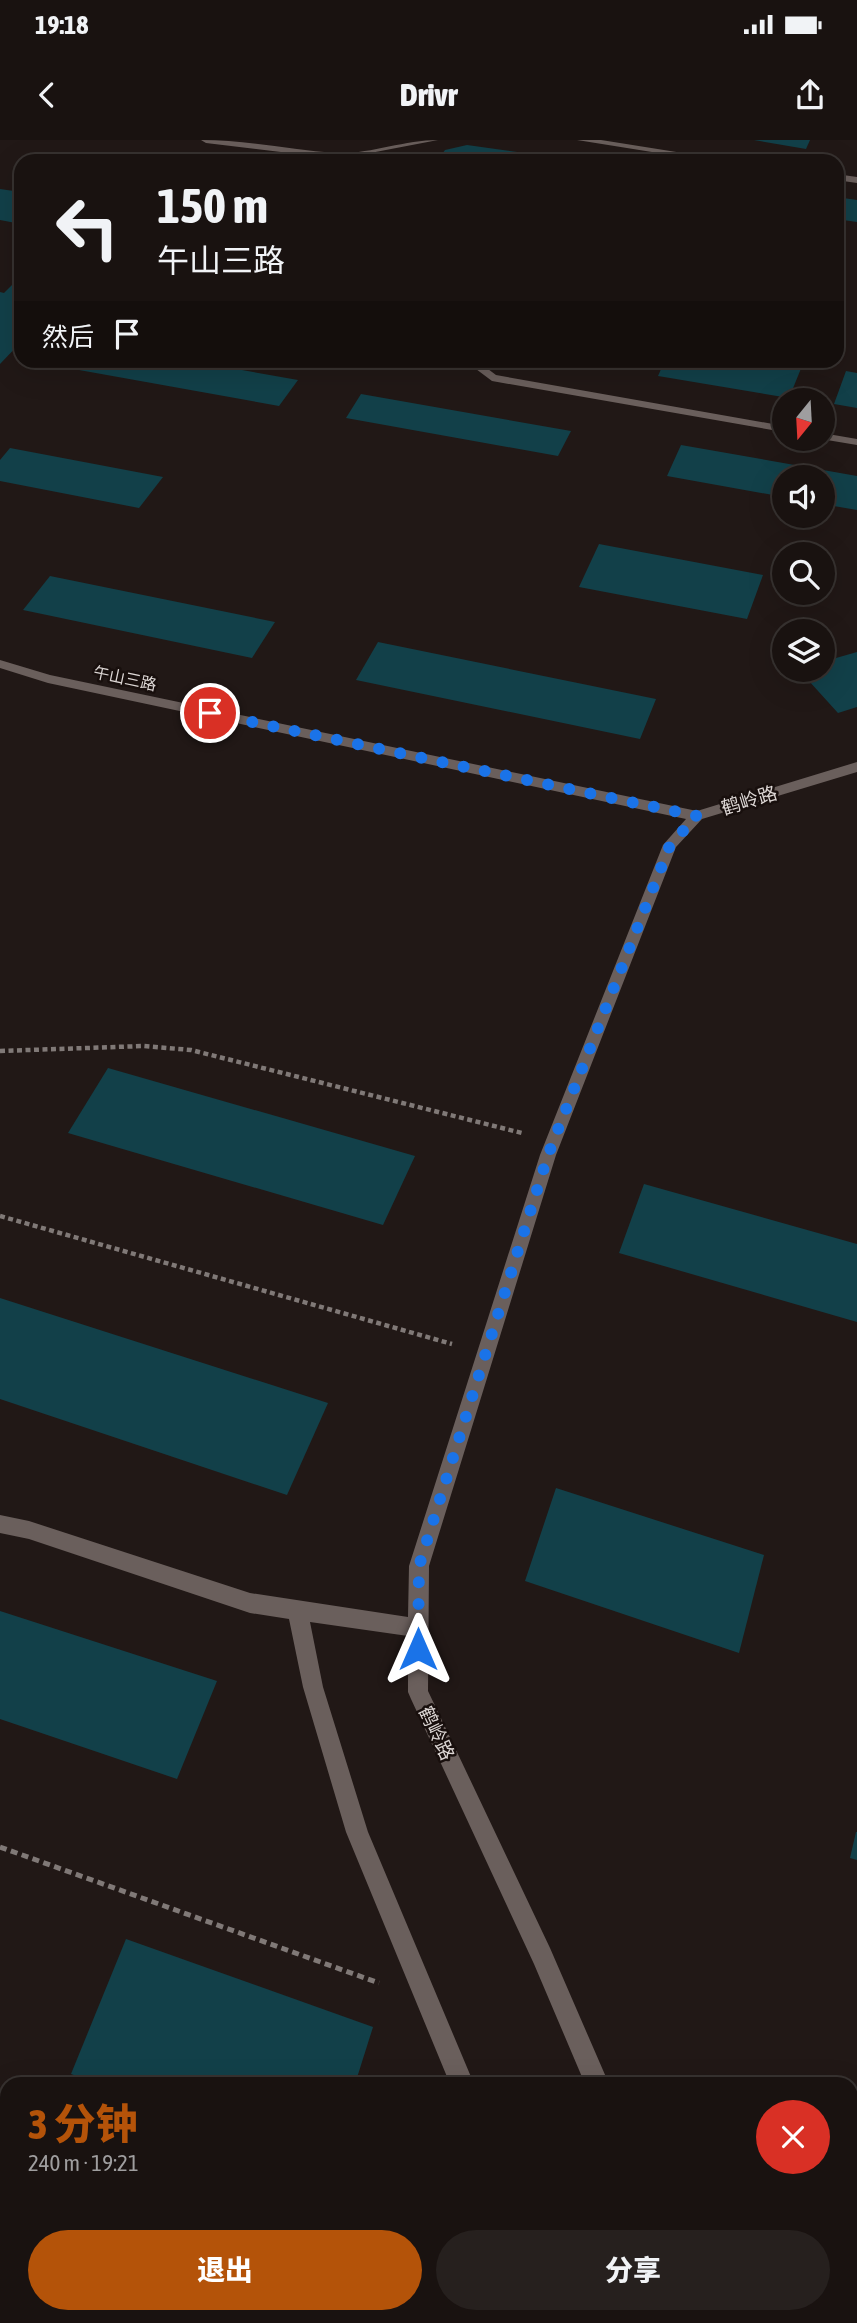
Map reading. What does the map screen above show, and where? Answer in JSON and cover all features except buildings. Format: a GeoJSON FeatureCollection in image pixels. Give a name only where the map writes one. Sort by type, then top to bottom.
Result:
{"type":"FeatureCollection","features":[{"type":"Feature","properties":{"kind":"street"},"geometry":{"type":"LineString","coordinates":[[206,140],[311,154]]}},
{"type":"Feature","properties":{"kind":"street"},"geometry":{"type":"LineString","coordinates":[[361,154],[433,140]]}},
{"type":"Feature","properties":{"kind":"street"},"geometry":{"type":"LineString","coordinates":[[582,140],[679,154]]}},
{"type":"Feature","properties":{"kind":"street"},"geometry":{"type":"LineString","coordinates":[[479,368],[492,378],[531,387],[772,427]]}},
{"type":"Feature","properties":{"kind":"street"},"geometry":{"type":"LineString","coordinates":[[835,438],[857,442]]}},
{"type":"Feature","properties":{"kind":"street","name":"午山三路"},"geometry":{"type":"LineString","coordinates":[[0,664],[48,679],[697,816]]}},
{"type":"Feature","properties":{"kind":"street","name":"鹤岭路"},"geometry":{"type":"LineString","coordinates":[[594,2077],[542,1956],[418,1692],[419,1566],[554,1140],[670,845],[697,816],[857,767]]}},
{"type":"Feature","properties":{"kind":"street"},"geometry":{"type":"LineString","coordinates":[[0,1524],[29,1530],[250,1602],[419,1628]]}},
{"type":"Feature","properties":{"kind":"street"},"geometry":{"type":"LineString","coordinates":[[298,1610],[313,1687],[357,1832],[459,2077]]}},
{"type":"Feature","properties":{"kind":"path"},"geometry":{"type":"LineString","coordinates":[[0,1051],[144,1046],[191,1050],[554,1140]]}},
{"type":"Feature","properties":{"kind":"path"},"geometry":{"type":"LineString","coordinates":[[0,1216],[486,1353]]}},
{"type":"Feature","properties":{"kind":"path"},"geometry":{"type":"LineString","coordinates":[[0,1847],[426,1999]]}},
{"type":"Feature","properties":{"kind":"route"},"geometry":{"type":"LineString","coordinates":[[210,713],[697,816],[670,845],[548,1155],[419,1566],[418,1649]]}}]}
